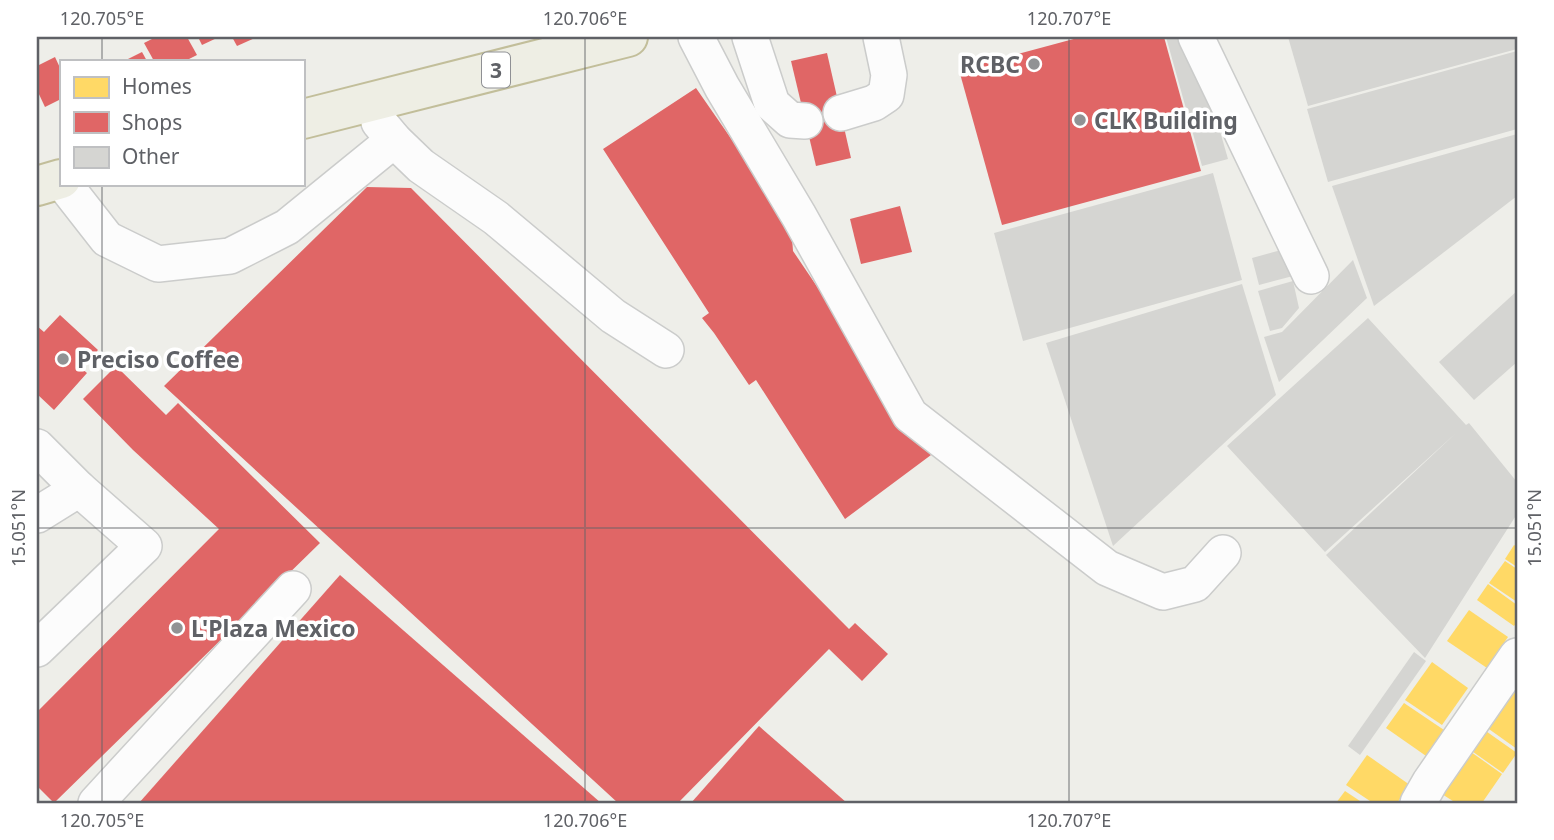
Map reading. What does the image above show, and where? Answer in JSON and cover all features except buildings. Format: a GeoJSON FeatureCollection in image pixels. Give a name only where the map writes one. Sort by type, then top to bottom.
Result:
{"type":"FeatureCollection","features":[{"type":"Feature","properties":{"kind":"highway","name":"3"},"geometry":{"type":"LineString","coordinates":[[304,119],[628,37]]}},
{"type":"Feature","properties":{"kind":"highway"},"geometry":{"type":"LineString","coordinates":[[37,186],[60,180]]}},
{"type":"Feature","properties":{"kind":"street"},"geometry":{"type":"LineString","coordinates":[[696,37],[910,415],[1107,568],[1163,592],[1195,584],[1223,553]]}},
{"type":"Feature","properties":{"kind":"street"},"geometry":{"type":"LineString","coordinates":[[750,37],[772,103],[790,120],[805,121]]}},
{"type":"Feature","properties":{"kind":"street"},"geometry":{"type":"LineString","coordinates":[[841,113],[874,103],[886,94],[889,75],[881,37]]}},
{"type":"Feature","properties":{"kind":"street"},"geometry":{"type":"LineString","coordinates":[[1196,37],[1311,275]]}},
{"type":"Feature","properties":{"kind":"street"},"geometry":{"type":"LineString","coordinates":[[364,103],[394,140],[421,166],[496,218],[612,316],[666,350]]}},
{"type":"Feature","properties":{"kind":"street"},"geometry":{"type":"LineString","coordinates":[[67,186],[107,239],[158,264],[230,256],[287,227],[394,140]]}},
{"type":"Feature","properties":{"kind":"street"},"geometry":{"type":"LineString","coordinates":[[37,447],[79,489],[144,546],[37,649]]}},
{"type":"Feature","properties":{"kind":"street"},"geometry":{"type":"LineString","coordinates":[[37,515],[79,489]]}},
{"type":"Feature","properties":{"kind":"street"},"geometry":{"type":"LineString","coordinates":[[96,803],[293,589]]}},
{"type":"Feature","properties":{"kind":"street"},"geometry":{"type":"LineString","coordinates":[[1418,803],[1517,656]]}},
{"type":"Feature","properties":{"kind":"place","name":"RCBC"},"geometry":{"type":"Point","coordinates":[1034,64]}},
{"type":"Feature","properties":{"kind":"place","name":"CLK Building"},"geometry":{"type":"Point","coordinates":[1080,120]}},
{"type":"Feature","properties":{"kind":"place","name":"Preciso Coffee"},"geometry":{"type":"Point","coordinates":[63,359]}},
{"type":"Feature","properties":{"kind":"place","name":"L'Plaza Mexico"},"geometry":{"type":"Point","coordinates":[177,628]}}]}
